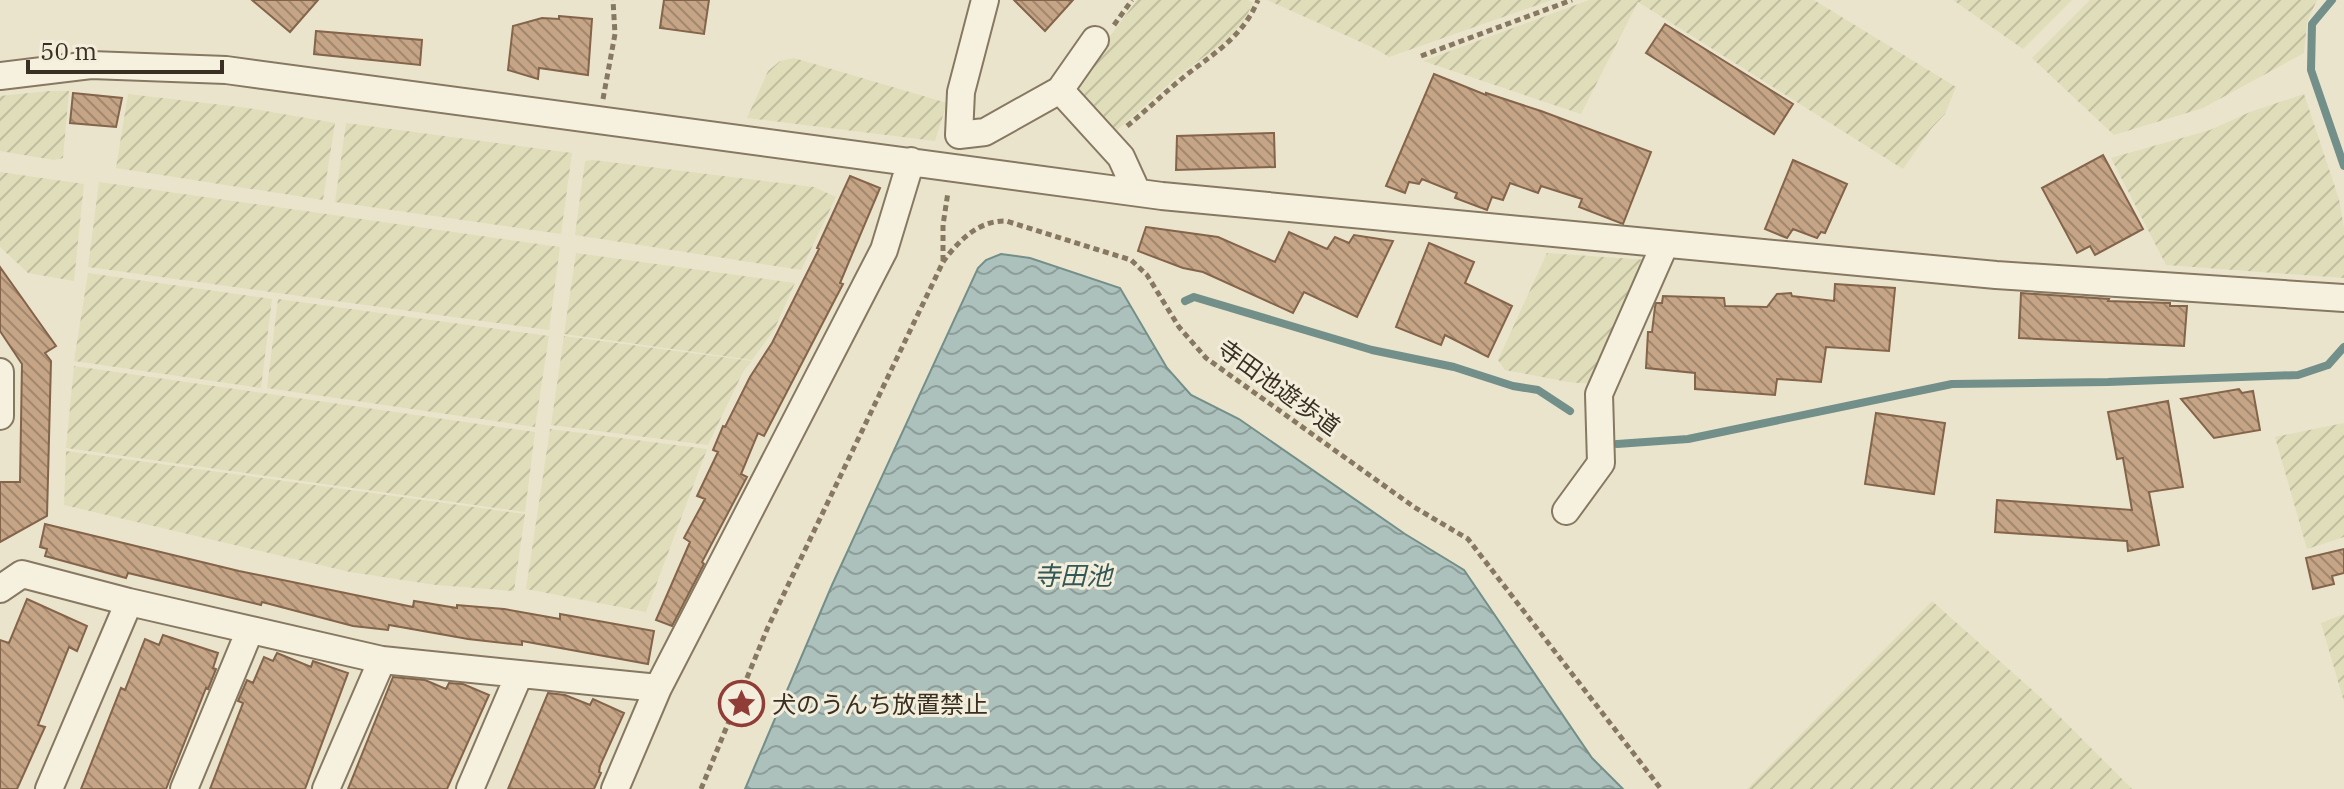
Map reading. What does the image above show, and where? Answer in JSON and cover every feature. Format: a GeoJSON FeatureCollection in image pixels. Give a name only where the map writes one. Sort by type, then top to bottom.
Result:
{"type":"FeatureCollection","features":[{"type":"Feature","properties":{"kind":"street"},"geometry":{"type":"LineString","coordinates":[[985,0],[961,92],[959,135],[985,132],[1060,90],[1095,40]]}},
{"type":"Feature","properties":{"kind":"street"},"geometry":{"type":"LineString","coordinates":[[0,76],[91,65],[226,70],[1137,192],[1996,275],[2344,298]]}},
{"type":"Feature","properties":{"kind":"street"},"geometry":{"type":"LineString","coordinates":[[1060,90],[1121,157],[1137,192]]}},
{"type":"Feature","properties":{"kind":"street"},"geometry":{"type":"LineString","coordinates":[[615,789],[658,688],[884,250],[911,161]]}},
{"type":"Feature","properties":{"kind":"street"},"geometry":{"type":"LineString","coordinates":[[1566,511],[1601,463],[1599,394],[1665,244]]}},
{"type":"Feature","properties":{"kind":"street"},"geometry":{"type":"LineString","coordinates":[[0,372],[0,416]]}},
{"type":"Feature","properties":{"kind":"street"},"geometry":{"type":"LineString","coordinates":[[0,589],[22,574],[382,660],[658,688]]}},
{"type":"Feature","properties":{"kind":"street"},"geometry":{"type":"LineString","coordinates":[[49,789],[129,602]]}},
{"type":"Feature","properties":{"kind":"street"},"geometry":{"type":"LineString","coordinates":[[184,789],[250,630]]}},
{"type":"Feature","properties":{"kind":"street"},"geometry":{"type":"LineString","coordinates":[[326,789],[382,660]]}},
{"type":"Feature","properties":{"kind":"street"},"geometry":{"type":"LineString","coordinates":[[470,789],[519,675]]}},
{"type":"Feature","properties":{"kind":"path"},"geometry":{"type":"LineString","coordinates":[[599,119],[615,34],[613,0]]}},
{"type":"Feature","properties":{"kind":"path"},"geometry":{"type":"LineString","coordinates":[[1108,142],[1184,77],[1230,43],[1242,30],[1258,0]]}},
{"type":"Feature","properties":{"kind":"path"},"geometry":{"type":"LineString","coordinates":[[1421,56],[1572,0]]}},
{"type":"Feature","properties":{"kind":"path"},"geometry":{"type":"LineString","coordinates":[[943,262],[948,166]]}},
{"type":"Feature","properties":{"kind":"path","name":"寺田池遊歩道"},"geometry":{"type":"LineString","coordinates":[[701,789],[768,627],[943,262],[957,243],[991,221],[1006,221],[1131,260],[1147,275],[1179,327],[1206,358],[1414,507],[1468,539],[1661,789]]}},
{"type":"Feature","properties":{"kind":"shaded area"},"geometry":{"type":"Polygon","coordinates":[[[1137,0],[1248,0],[1253,3],[1244,21],[1227,40],[1179,75],[1114,133],[1073,86],[1137,0]]]}},
{"type":"Feature","properties":{"kind":"shaded area"},"geometry":{"type":"Polygon","coordinates":[[[1267,0],[1552,0],[1389,57],[1267,0]]]}},
{"type":"Feature","properties":{"kind":"shaded area"},"geometry":{"type":"Polygon","coordinates":[[[1589,0],[1814,0],[1956,87],[1945,114],[1903,169],[1638,2],[1581,114],[1423,61],[1589,0]]]}},
{"type":"Feature","properties":{"kind":"shaded area"},"geometry":{"type":"Polygon","coordinates":[[[1953,0],[2072,0],[2023,49],[1953,0]]]}},
{"type":"Feature","properties":{"kind":"shaded area"},"geometry":{"type":"Polygon","coordinates":[[[2090,0],[2317,0],[2307,22],[2304,53],[2203,108],[2114,135],[2032,58],[2090,0]]]}},
{"type":"Feature","properties":{"kind":"shaded area"},"geometry":{"type":"Polygon","coordinates":[[[794,58],[947,103],[935,141],[747,118],[768,71],[780,61],[794,58]]]}},
{"type":"Feature","properties":{"kind":"shaded area"},"geometry":{"type":"Polygon","coordinates":[[[69,91],[63,158],[54,160],[0,151],[0,96],[69,91]]]}},
{"type":"Feature","properties":{"kind":"shaded area"},"geometry":{"type":"Polygon","coordinates":[[[128,94],[248,108],[335,123],[323,200],[116,168],[128,94]]]}},
{"type":"Feature","properties":{"kind":"shaded area"},"geometry":{"type":"Polygon","coordinates":[[[2304,94],[2339,199],[2344,228],[2344,278],[2166,265],[2111,158],[2210,130],[2250,112],[2304,94]]]}},
{"type":"Feature","properties":{"kind":"shaded area"},"geometry":{"type":"Polygon","coordinates":[[[346,123],[572,153],[561,234],[335,202],[346,123]]]}},
{"type":"Feature","properties":{"kind":"shaded area"},"geometry":{"type":"Polygon","coordinates":[[[585,161],[814,187],[836,197],[801,270],[575,235],[585,161]]]}},
{"type":"Feature","properties":{"kind":"shaded area"},"geometry":{"type":"Polygon","coordinates":[[[0,172],[84,184],[74,281],[28,273],[0,247],[0,172]]]}},
{"type":"Feature","properties":{"kind":"shaded area"},"geometry":{"type":"Polygon","coordinates":[[[99,182],[560,247],[549,330],[88,267],[99,182]]]}},
{"type":"Feature","properties":{"kind":"shaded area"},"geometry":{"type":"Polygon","coordinates":[[[576,253],[795,283],[774,330],[752,360],[564,334],[576,253]]]}},
{"type":"Feature","properties":{"kind":"shaded area"},"geometry":{"type":"Polygon","coordinates":[[[1547,253],[1648,260],[1592,384],[1505,370],[1498,360],[1547,253]]]}},
{"type":"Feature","properties":{"kind":"shaded area"},"geometry":{"type":"Polygon","coordinates":[[[88,273],[272,299],[261,388],[74,361],[88,273]]]}},
{"type":"Feature","properties":{"kind":"shaded area"},"geometry":{"type":"Polygon","coordinates":[[[278,299],[549,336],[535,427],[267,388],[278,299]]]}},
{"type":"Feature","properties":{"kind":"shaded area"},"geometry":{"type":"Polygon","coordinates":[[[564,336],[752,361],[743,372],[708,445],[551,425],[564,336]]]}},
{"type":"Feature","properties":{"kind":"shaded area"},"geometry":{"type":"Polygon","coordinates":[[[74,366],[535,432],[525,512],[66,448],[74,366]]]}},
{"type":"Feature","properties":{"kind":"shaded area"},"geometry":{"type":"Polygon","coordinates":[[[2344,423],[2344,537],[2307,549],[2275,437],[2344,423]]]}},
{"type":"Feature","properties":{"kind":"shaded area"},"geometry":{"type":"Polygon","coordinates":[[[550,429],[707,449],[646,612],[526,589],[550,429]]]}},
{"type":"Feature","properties":{"kind":"shaded area"},"geometry":{"type":"Polygon","coordinates":[[[66,451],[525,514],[514,591],[436,585],[350,572],[64,505],[66,451]]]}},
{"type":"Feature","properties":{"kind":"shaded area"},"geometry":{"type":"Polygon","coordinates":[[[1932,601],[2038,695],[2132,789],[1747,789],[1932,601]]]}},
{"type":"Feature","properties":{"kind":"shaded area"},"geometry":{"type":"Polygon","coordinates":[[[2344,614],[2344,702],[2321,623],[2344,614]]]}},
{"type":"Feature","properties":{"kind":"water","name":"寺田池"},"geometry":{"type":"Polygon","coordinates":[[[1001,254],[1030,258],[1120,288],[1167,368],[1191,395],[1239,419],[1405,534],[1464,570],[1592,758],[1623,789],[745,789],[832,585],[978,268],[986,260],[1001,254]]]}},
{"type":"Feature","properties":{"kind":"building"},"geometry":{"type":"Polygon","coordinates":[[[252,0],[318,0],[290,32],[252,0]]]}},
{"type":"Feature","properties":{"kind":"building"},"geometry":{"type":"Polygon","coordinates":[[[664,0],[709,0],[704,34],[660,28],[664,0]]]}},
{"type":"Feature","properties":{"kind":"building"},"geometry":{"type":"Polygon","coordinates":[[[1014,0],[1073,0],[1045,31],[1014,0]]]}},
{"type":"Feature","properties":{"kind":"building"},"geometry":{"type":"Polygon","coordinates":[[[559,16],[592,19],[588,75],[539,68],[538,79],[508,70],[513,26],[542,18],[559,19],[559,16]]]}},
{"type":"Feature","properties":{"kind":"building"},"geometry":{"type":"Polygon","coordinates":[[[1665,24],[1793,104],[1774,134],[1646,53],[1665,24]]]}},
{"type":"Feature","properties":{"kind":"building"},"geometry":{"type":"Polygon","coordinates":[[[316,31],[422,40],[420,65],[314,54],[316,31]]]}},
{"type":"Feature","properties":{"kind":"building"},"geometry":{"type":"Polygon","coordinates":[[[1434,74],[1651,152],[1623,224],[1579,207],[1582,199],[1541,186],[1538,193],[1510,183],[1503,200],[1492,197],[1487,210],[1455,198],[1457,193],[1422,179],[1419,184],[1409,182],[1405,193],[1386,186],[1434,74]]]}},
{"type":"Feature","properties":{"kind":"building"},"geometry":{"type":"Polygon","coordinates":[[[73,93],[122,98],[116,127],[70,123],[73,93]]]}},
{"type":"Feature","properties":{"kind":"building"},"geometry":{"type":"Polygon","coordinates":[[[1274,133],[1275,167],[1176,170],[1177,136],[1274,133]]]}},
{"type":"Feature","properties":{"kind":"building"},"geometry":{"type":"Polygon","coordinates":[[[2103,155],[2143,229],[2095,255],[2090,246],[2077,253],[2042,188],[2103,155]]]}},
{"type":"Feature","properties":{"kind":"building"},"geometry":{"type":"Polygon","coordinates":[[[1793,160],[1847,184],[1825,233],[1821,232],[1817,238],[1793,229],[1787,238],[1765,229],[1793,160]]]}},
{"type":"Feature","properties":{"kind":"building"},"geometry":{"type":"Polygon","coordinates":[[[850,176],[880,188],[840,283],[843,284],[764,436],[758,433],[741,474],[747,477],[672,626],[656,620],[690,542],[684,538],[705,499],[697,496],[718,452],[713,450],[723,426],[772,343],[819,249],[850,176]]]}},
{"type":"Feature","properties":{"kind":"building"},"geometry":{"type":"Polygon","coordinates":[[[1146,227],[1218,237],[1275,262],[1289,232],[1327,249],[1335,237],[1349,243],[1354,235],[1393,241],[1357,317],[1304,292],[1293,313],[1203,272],[1138,251],[1146,227]]]}},
{"type":"Feature","properties":{"kind":"building"},"geometry":{"type":"Polygon","coordinates":[[[1429,243],[1474,262],[1465,283],[1512,306],[1488,357],[1445,335],[1441,345],[1396,327],[1429,243]]]}},
{"type":"Feature","properties":{"kind":"building"},"geometry":{"type":"Polygon","coordinates":[[[0,267],[56,346],[45,353],[51,361],[47,516],[0,542],[0,482],[20,482],[22,364],[0,331],[0,267]]]}},
{"type":"Feature","properties":{"kind":"building"},"geometry":{"type":"Polygon","coordinates":[[[1835,284],[1895,288],[1889,351],[1826,347],[1821,382],[1777,379],[1775,395],[1695,389],[1695,373],[1646,368],[1648,332],[1652,332],[1656,303],[1662,303],[1663,296],[1724,298],[1725,306],[1767,307],[1777,294],[1791,293],[1792,296],[1834,301],[1835,284]]]}},
{"type":"Feature","properties":{"kind":"building"},"geometry":{"type":"Polygon","coordinates":[[[2021,293],[2187,306],[2184,346],[2019,338],[2021,293]]]}},
{"type":"Feature","properties":{"kind":"building"},"geometry":{"type":"Polygon","coordinates":[[[2239,389],[2242,393],[2253,391],[2260,430],[2214,438],[2181,399],[2239,389]]]}},
{"type":"Feature","properties":{"kind":"building"},"geometry":{"type":"Polygon","coordinates":[[[2168,401],[2183,487],[2149,492],[2159,545],[2128,551],[2127,541],[1995,532],[1997,500],[2132,510],[2123,458],[2117,459],[2108,412],[2168,401]]]}},
{"type":"Feature","properties":{"kind":"building"},"geometry":{"type":"Polygon","coordinates":[[[1876,413],[1945,423],[1934,494],[1865,484],[1876,413]]]}},
{"type":"Feature","properties":{"kind":"building"},"geometry":{"type":"Polygon","coordinates":[[[45,524],[239,571],[413,607],[414,601],[457,608],[457,605],[504,609],[560,619],[560,614],[654,631],[648,664],[522,641],[522,645],[468,639],[389,625],[388,630],[353,626],[262,602],[261,605],[128,573],[126,578],[45,556],[47,549],[40,547],[45,524]]]}},
{"type":"Feature","properties":{"kind":"building"},"geometry":{"type":"Polygon","coordinates":[[[2344,549],[2344,573],[2332,576],[2334,584],[2313,589],[2306,558],[2344,549]]]}},
{"type":"Feature","properties":{"kind":"building"},"geometry":{"type":"Polygon","coordinates":[[[27,599],[87,626],[77,651],[69,647],[38,725],[45,727],[17,789],[0,789],[0,640],[9,643],[27,599]]]}},
{"type":"Feature","properties":{"kind":"building"},"geometry":{"type":"Polygon","coordinates":[[[163,635],[218,653],[213,668],[216,669],[166,789],[81,789],[121,688],[125,690],[145,639],[159,645],[163,635]]]}},
{"type":"Feature","properties":{"kind":"building"},"geometry":{"type":"Polygon","coordinates":[[[277,653],[311,667],[313,661],[348,673],[305,789],[210,789],[243,703],[238,701],[247,680],[253,683],[264,657],[273,661],[277,653]]]}},
{"type":"Feature","properties":{"kind":"building"},"geometry":{"type":"Polygon","coordinates":[[[393,677],[425,680],[446,689],[449,683],[463,684],[489,695],[447,789],[348,789],[393,677]]]}},
{"type":"Feature","properties":{"kind":"building"},"geometry":{"type":"Polygon","coordinates":[[[548,693],[565,695],[590,705],[593,699],[624,713],[600,766],[601,773],[594,789],[508,789],[548,693]]]}},
{"type":"Feature","properties":{"kind":"waterway"},"geometry":{"type":"LineString","coordinates":[[2332,0],[2312,24],[2311,70],[2344,166]]}},
{"type":"Feature","properties":{"kind":"waterway"},"geometry":{"type":"LineString","coordinates":[[1185,301],[1194,297],[1372,350],[1454,367],[1513,386],[1538,390],[1570,411]]}},
{"type":"Feature","properties":{"kind":"waterway"},"geometry":{"type":"LineString","coordinates":[[1617,444],[1688,439],[1952,384],[2298,375],[2328,365],[2344,347]]}},
{"type":"Feature","properties":{"kind":"place","name":"犬のうんち放置禁止"},"geometry":{"type":"Point","coordinates":[741,704]}}]}
